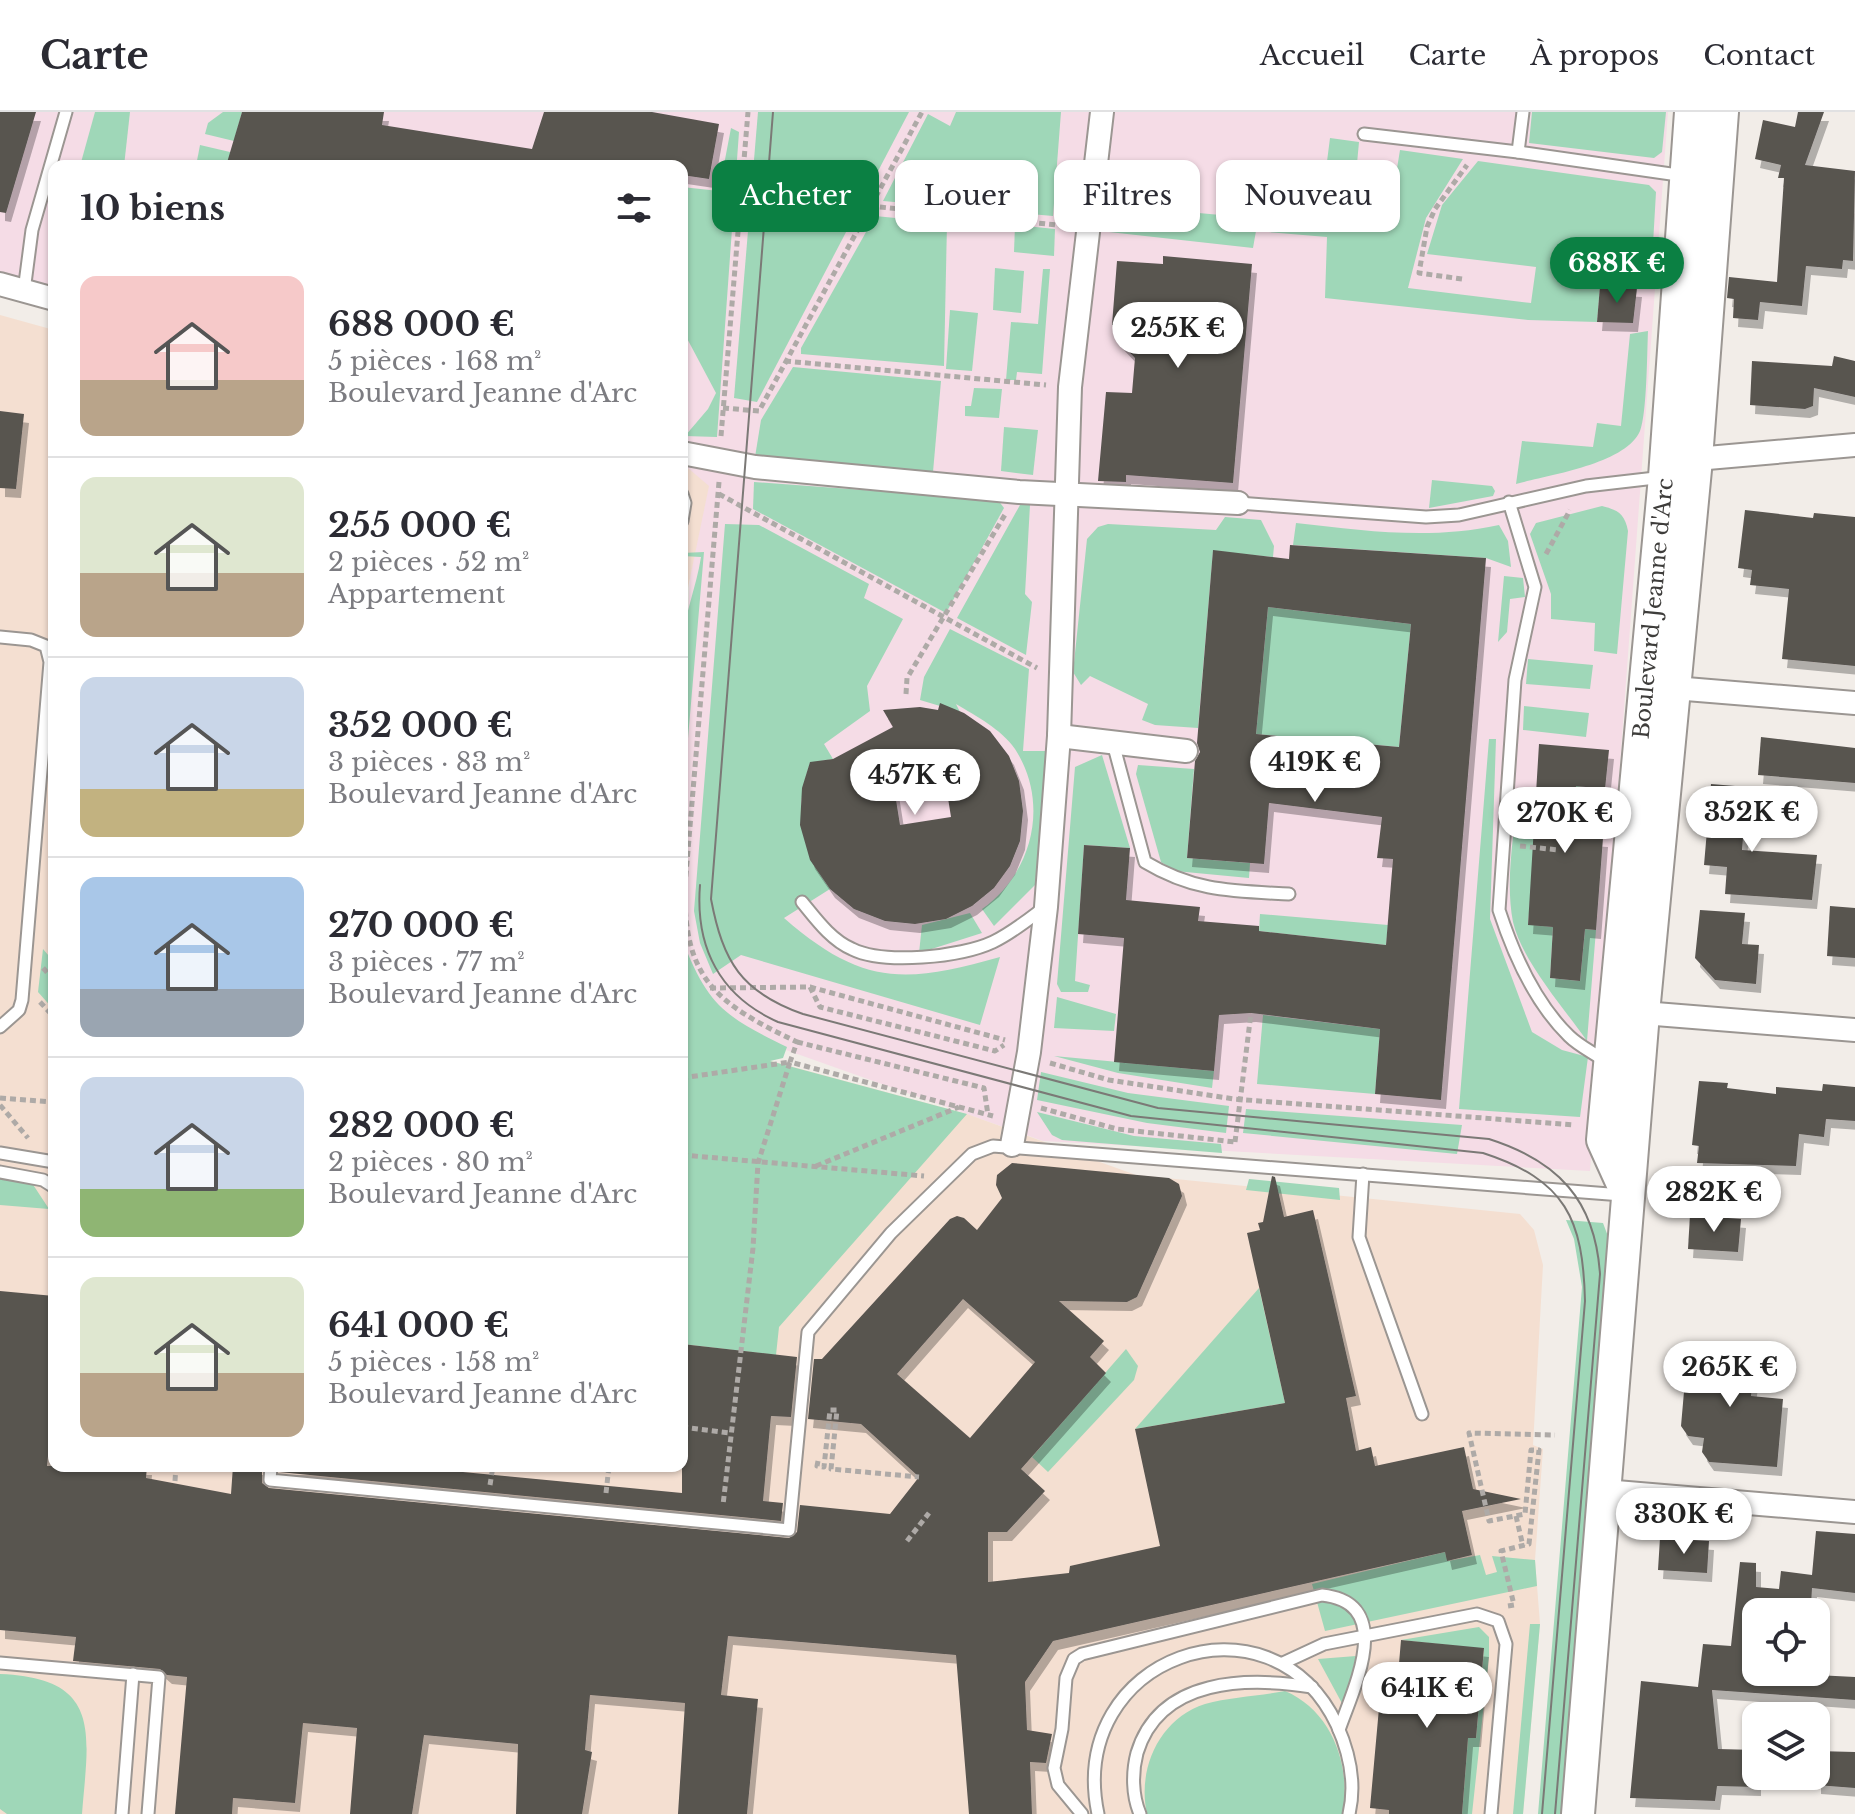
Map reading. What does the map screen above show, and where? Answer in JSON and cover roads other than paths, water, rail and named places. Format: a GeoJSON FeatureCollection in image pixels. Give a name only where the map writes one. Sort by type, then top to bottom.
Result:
{"type":"FeatureCollection","features":[{"type":"Feature","properties":{"kind":"main road","name":"Boulevard Jeanne d'Arc"},"geometry":{"type":"LineString","coordinates":[[1629,1196],[1603,1140],[1665,477],[1689,177],[1691,112]]}},
{"type":"Feature","properties":{"kind":"main road","name":"Boulevard Jeanne d'Arc"},"geometry":{"type":"LineString","coordinates":[[1578,1814],[1643,1013],[1696,459],[1722,112]]}},
{"type":"Feature","properties":{"kind":"street"},"geometry":{"type":"LineString","coordinates":[[1012,1145],[1029,1052],[1046,907],[1059,736],[1070,387],[1102,112]]}},
{"type":"Feature","properties":{"kind":"street"},"geometry":{"type":"LineString","coordinates":[[0,284],[48,297]]}},
{"type":"Feature","properties":{"kind":"street"},"geometry":{"type":"LineString","coordinates":[[1696,459],[1855,445]]}},
{"type":"Feature","properties":{"kind":"street"},"geometry":{"type":"LineString","coordinates":[[688,454],[719,462],[1019,492],[1238,503]]}},
{"type":"Feature","properties":{"kind":"street"},"geometry":{"type":"LineString","coordinates":[[1674,688],[1855,703]]}},
{"type":"Feature","properties":{"kind":"street"},"geometry":{"type":"LineString","coordinates":[[1059,736],[1186,751]]}},
{"type":"Feature","properties":{"kind":"street"},"geometry":{"type":"LineString","coordinates":[[1643,1013],[1855,1030]]}},
{"type":"Feature","properties":{"kind":"street"},"geometry":{"type":"LineString","coordinates":[[1604,1491],[1855,1512]]}},
{"type":"Feature","properties":{"kind":"lane"},"geometry":{"type":"LineString","coordinates":[[52,160],[66,112]]}},
{"type":"Feature","properties":{"kind":"lane"},"geometry":{"type":"LineString","coordinates":[[1518,152],[1523,112]]}},
{"type":"Feature","properties":{"kind":"lane"},"geometry":{"type":"LineString","coordinates":[[1364,134],[1689,177]]}},
{"type":"Feature","properties":{"kind":"lane"},"geometry":{"type":"LineString","coordinates":[[24,291],[32,230],[48,174]]}},
{"type":"Feature","properties":{"kind":"lane"},"geometry":{"type":"LineString","coordinates":[[1238,503],[1426,517],[1459,515],[1586,486],[1665,477]]}},
{"type":"Feature","properties":{"kind":"lane"},"geometry":{"type":"LineString","coordinates":[[1509,502],[1535,587],[1515,680],[1499,910],[1509,940],[1534,988],[1569,1036],[1610,1065]]}},
{"type":"Feature","properties":{"kind":"lane"},"geometry":{"type":"LineString","coordinates":[[0,637],[31,640],[46,646],[48,654]]}},
{"type":"Feature","properties":{"kind":"lane"},"geometry":{"type":"LineString","coordinates":[[0,1027],[19,1010],[22,1000],[48,686]]}},
{"type":"Feature","properties":{"kind":"lane"},"geometry":{"type":"LineString","coordinates":[[1113,742],[1145,862],[1176,881],[1221,890],[1289,894]]}},
{"type":"Feature","properties":{"kind":"lane"},"geometry":{"type":"LineString","coordinates":[[802,902],[827,931],[853,950],[901,958],[953,954],[992,943],[1046,907]]}},
{"type":"Feature","properties":{"kind":"lane"},"geometry":{"type":"LineString","coordinates":[[271,1472],[270,1480],[789,1530],[808,1332],[891,1233],[981,1149],[1012,1145],[1629,1196]]}},
{"type":"Feature","properties":{"kind":"lane"},"geometry":{"type":"LineString","coordinates":[[0,1153],[48,1161]]}},
{"type":"Feature","properties":{"kind":"lane"},"geometry":{"type":"LineString","coordinates":[[0,1172],[48,1183]]}},
{"type":"Feature","properties":{"kind":"lane"},"geometry":{"type":"LineString","coordinates":[[1363,1174],[1359,1237],[1422,1414]]}},
{"type":"Feature","properties":{"kind":"lane"},"geometry":{"type":"LineString","coordinates":[[1082,1814],[1058,1785],[1054,1768],[1062,1729],[1066,1678],[1074,1659],[1322,1595],[1347,1601],[1357,1612],[1365,1636],[1366,1653],[1339,1730]]}},
{"type":"Feature","properties":{"kind":"lane"},"geometry":{"type":"LineString","coordinates":[[1283,1663],[1324,1644],[1477,1614],[1498,1621],[1506,1644],[1491,1814]]}},
{"type":"Feature","properties":{"kind":"lane"},"geometry":{"type":"LineString","coordinates":[[1098,1814],[1092,1780],[1094,1762],[1105,1724],[1129,1688],[1166,1666],[1221,1651],[1258,1653],[1283,1663],[1313,1688],[1339,1730],[1352,1774],[1353,1795],[1349,1814]]}},
{"type":"Feature","properties":{"kind":"lane"},"geometry":{"type":"LineString","coordinates":[[0,1663],[159,1677],[148,1814]]}},
{"type":"Feature","properties":{"kind":"lane"},"geometry":{"type":"LineString","coordinates":[[122,1814],[133,1674]]}},
{"type":"Feature","properties":{"kind":"lane"},"geometry":{"type":"LineString","coordinates":[[1140,1814],[1133,1772],[1142,1738],[1150,1726],[1182,1697],[1200,1689],[1254,1681],[1313,1688]]}},
{"type":"Feature","properties":{"kind":"tram line"},"geometry":{"type":"LineString","coordinates":[[773,112],[711,899],[729,957],[738,972],[764,996],[803,1014],[1158,1108],[1489,1139],[1535,1159],[1568,1187],[1590,1225],[1600,1274],[1555,1814]]}},
{"type":"Feature","properties":{"kind":"tram line"},"geometry":{"type":"LineString","coordinates":[[700,885],[702,929],[715,967],[741,998],[778,1022],[1131,1116],[1483,1153],[1534,1176],[1551,1190],[1574,1225],[1580,1247],[1585,1301],[1542,1814]]}}]}
